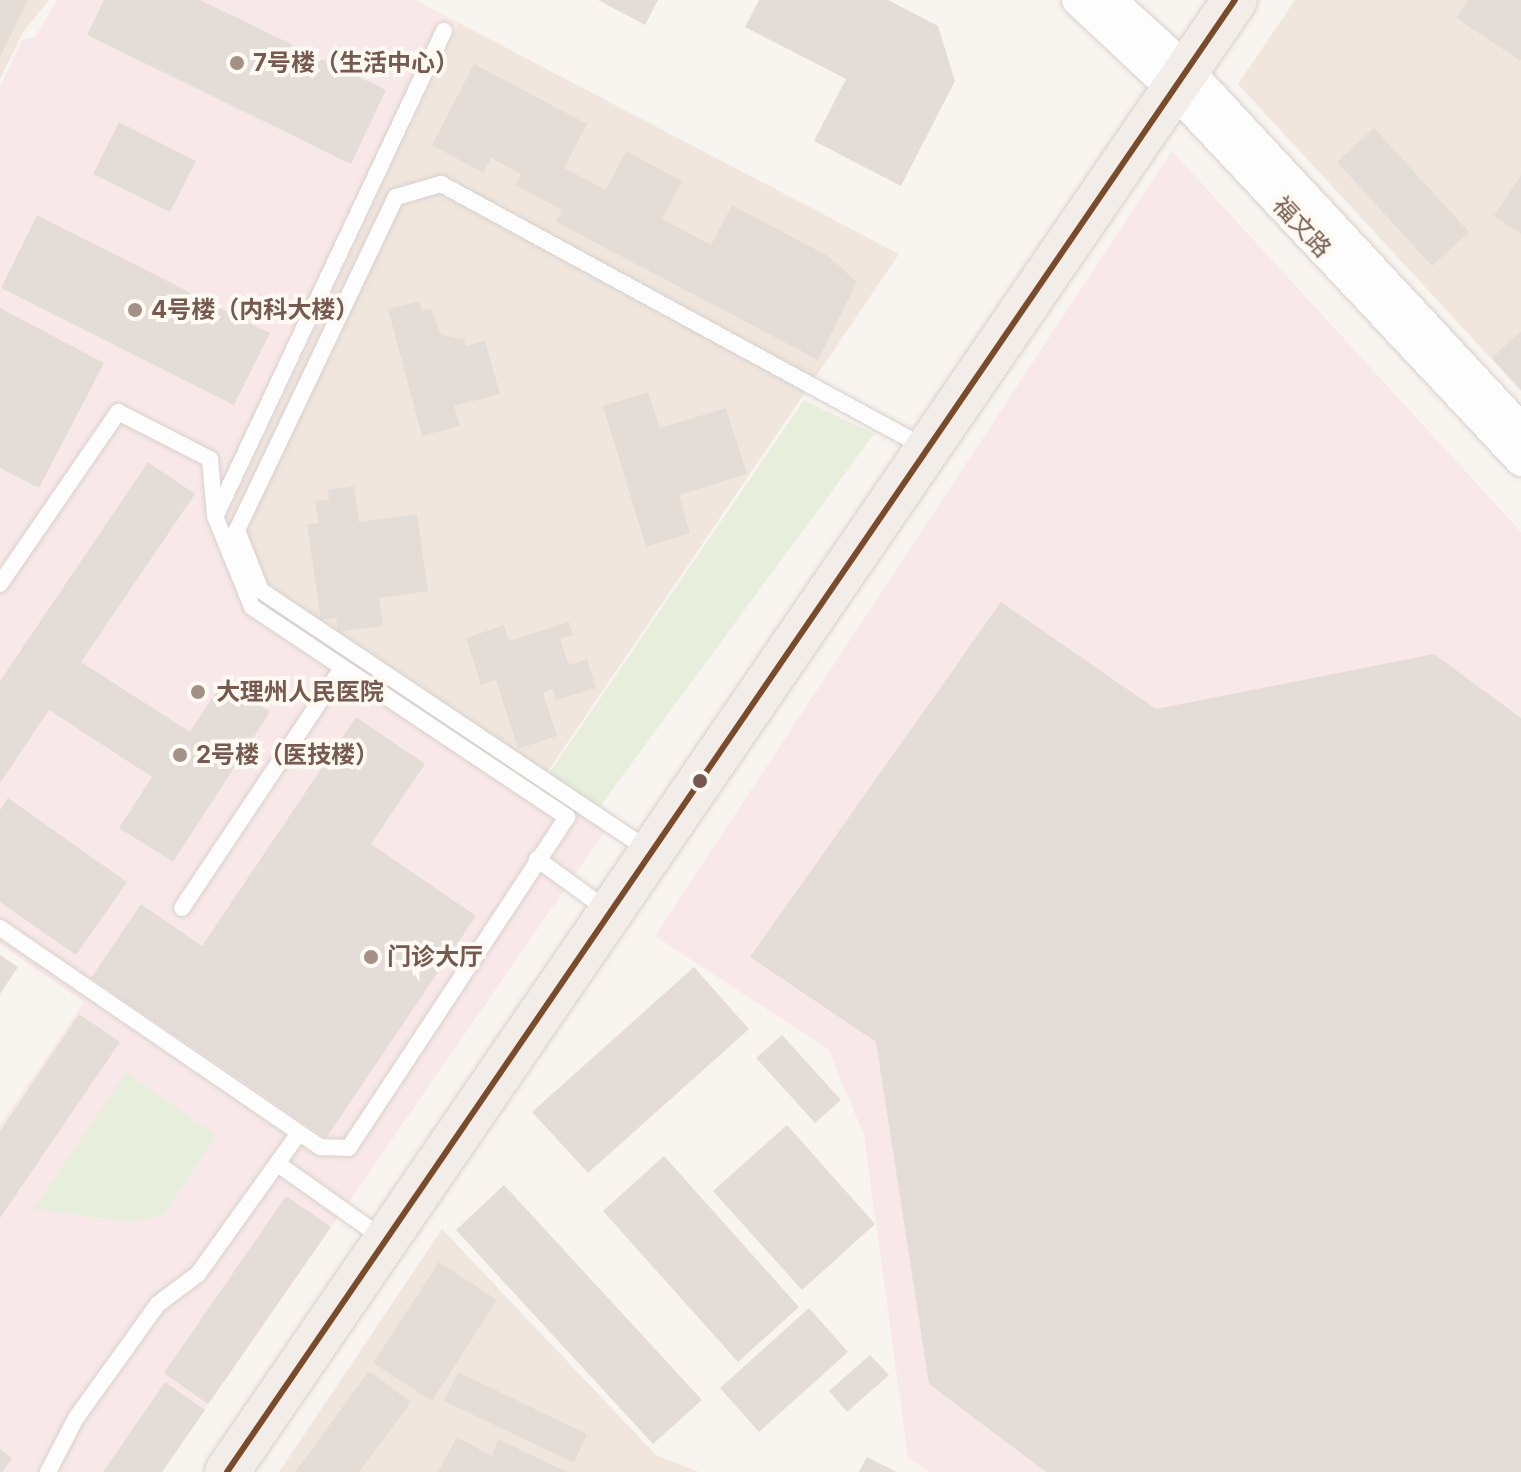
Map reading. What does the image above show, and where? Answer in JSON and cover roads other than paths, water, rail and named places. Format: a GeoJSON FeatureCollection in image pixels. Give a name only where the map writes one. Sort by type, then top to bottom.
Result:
{"type":"FeatureCollection","features":[{"type":"Feature","properties":{"kind":"main road"},"geometry":{"type":"LineString","coordinates":[[227,1472],[1235,0]]}},
{"type":"Feature","properties":{"kind":"street","name":"福文路"},"geometry":{"type":"LineString","coordinates":[[1077,0],[1180,80],[1521,429]]}},
{"type":"Feature","properties":{"kind":"street","name":"福文路"},"geometry":{"type":"LineString","coordinates":[[1111,0],[1521,461]]}},
{"type":"Feature","properties":{"kind":"lane"},"geometry":{"type":"LineString","coordinates":[[215,516],[444,31]]}},
{"type":"Feature","properties":{"kind":"lane"},"geometry":{"type":"LineString","coordinates":[[651,852],[261,591],[237,530],[396,197],[441,184],[928,448]]}},
{"type":"Feature","properties":{"kind":"lane"},"geometry":{"type":"LineString","coordinates":[[0,584],[118,412],[210,459],[215,516],[252,607],[567,817],[537,859],[358,1141],[334,1150],[299,1133],[0,928]]}},
{"type":"Feature","properties":{"kind":"lane"},"geometry":{"type":"LineString","coordinates":[[182,908],[342,668]]}},
{"type":"Feature","properties":{"kind":"lane"},"geometry":{"type":"LineString","coordinates":[[537,859],[610,913]]}},
{"type":"Feature","properties":{"kind":"lane"},"geometry":{"type":"LineString","coordinates":[[48,1472],[59,1444],[158,1304],[198,1274],[299,1133]]}},
{"type":"Feature","properties":{"kind":"lane"},"geometry":{"type":"LineString","coordinates":[[278,1164],[386,1240]]}},
{"type":"Feature","properties":{"kind":"place","name":"7号楼（生活中心）"},"geometry":{"type":"Point","coordinates":[237,63]}},
{"type":"Feature","properties":{"kind":"place","name":"4号楼（内科大楼）"},"geometry":{"type":"Point","coordinates":[135,310]}},
{"type":"Feature","properties":{"kind":"place","name":"大理州人民医院"},"geometry":{"type":"Point","coordinates":[198,692]}},
{"type":"Feature","properties":{"kind":"place","name":"2号楼（医技楼）"},"geometry":{"type":"Point","coordinates":[180,755]}},
{"type":"Feature","properties":{"kind":"place","name":"门诊大厅"},"geometry":{"type":"Point","coordinates":[371,957]}}]}
